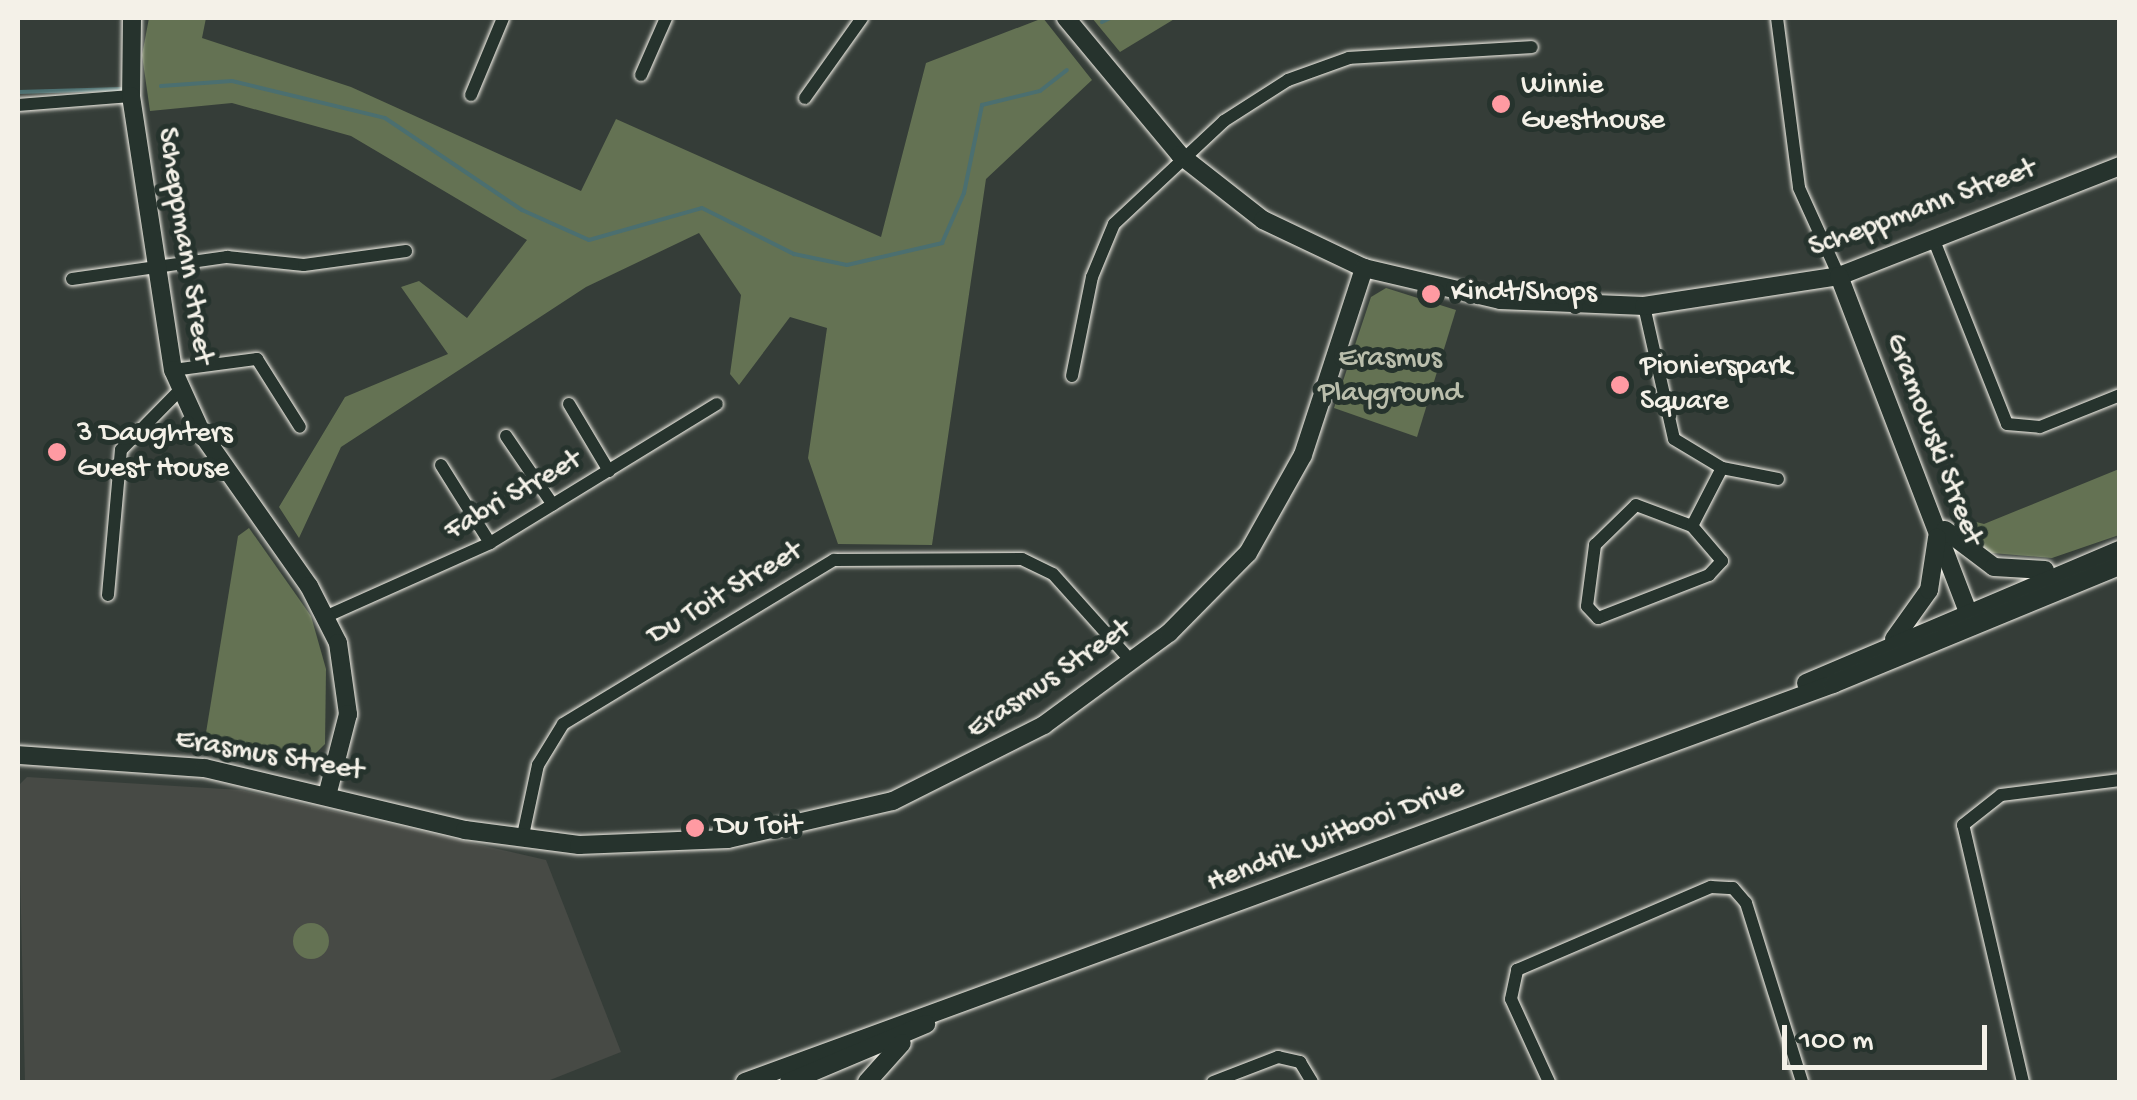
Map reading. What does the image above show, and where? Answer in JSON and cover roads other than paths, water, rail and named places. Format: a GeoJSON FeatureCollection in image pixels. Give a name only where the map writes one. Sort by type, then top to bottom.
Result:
{"type":"FeatureCollection","features":[{"type":"Feature","properties":{"kind":"street","name":"Scheppmann Street"},"geometry":{"type":"LineString","coordinates":[[132,18],[131,96],[173,370],[179,391],[328,616],[348,714],[328,792]]}},
{"type":"Feature","properties":{"kind":"street"},"geometry":{"type":"LineString","coordinates":[[471,95],[503,18]]}},
{"type":"Feature","properties":{"kind":"street"},"geometry":{"type":"LineString","coordinates":[[642,75],[666,18]]}},
{"type":"Feature","properties":{"kind":"street"},"geometry":{"type":"LineString","coordinates":[[805,98],[862,18]]}},
{"type":"Feature","properties":{"kind":"street","name":"Scheppmann Street"},"geometry":{"type":"LineString","coordinates":[[1066,18],[1180,156],[1263,220],[1364,268],[1523,303],[1644,306],[1839,276],[2120,166]]}},
{"type":"Feature","properties":{"kind":"street"},"geometry":{"type":"LineString","coordinates":[[1777,18],[1798,188],[1839,276]]}},
{"type":"Feature","properties":{"kind":"street"},"geometry":{"type":"LineString","coordinates":[[1072,376],[1102,245],[1180,156],[1263,94],[1319,68],[1387,52],[1532,47]]}},
{"type":"Feature","properties":{"kind":"street"},"geometry":{"type":"LineString","coordinates":[[18,104],[131,96]]}},
{"type":"Feature","properties":{"kind":"street"},"geometry":{"type":"LineString","coordinates":[[1933,238],[2007,424],[2040,426],[2120,395]]}},
{"type":"Feature","properties":{"kind":"street"},"geometry":{"type":"LineString","coordinates":[[72,279],[243,256],[304,264],[406,251]]}},
{"type":"Feature","properties":{"kind":"street","name":"Erasmus Street"},"geometry":{"type":"LineString","coordinates":[[18,756],[205,768],[328,792],[522,840],[728,840],[893,801],[1013,745],[1132,662],[1210,595],[1278,508],[1364,268]]}},
{"type":"Feature","properties":{"kind":"street","name":"Gramowski Street"},"geometry":{"type":"LineString","coordinates":[[1839,276],[1936,517],[1970,616]]}},
{"type":"Feature","properties":{"kind":"street"},"geometry":{"type":"LineString","coordinates":[[1644,306],[1668,432],[1722,468],[1778,479]]}},
{"type":"Feature","properties":{"kind":"street"},"geometry":{"type":"LineString","coordinates":[[173,370],[257,359],[300,427]]}},
{"type":"Feature","properties":{"kind":"street"},"geometry":{"type":"LineString","coordinates":[[108,595],[121,450],[179,391]]}},
{"type":"Feature","properties":{"kind":"street"},"geometry":{"type":"LineString","coordinates":[[569,404],[608,471]]}},
{"type":"Feature","properties":{"kind":"street","name":"Fabri Street"},"geometry":{"type":"LineString","coordinates":[[328,616],[490,543],[717,404]]}},
{"type":"Feature","properties":{"kind":"street"},"geometry":{"type":"LineString","coordinates":[[506,436],[552,505]]}},
{"type":"Feature","properties":{"kind":"street"},"geometry":{"type":"LineString","coordinates":[[440,465],[490,543]]}},
{"type":"Feature","properties":{"kind":"street"},"geometry":{"type":"LineString","coordinates":[[1692,526],[1722,468]]}},
{"type":"Feature","properties":{"kind":"street"},"geometry":{"type":"LineString","coordinates":[[1642,504],[1692,526],[1719,547],[1716,571],[1602,617],[1589,612],[1604,530],[1642,504]]}},
{"type":"Feature","properties":{"kind":"street"},"geometry":{"type":"LineString","coordinates":[[1936,517],[1958,546],[1994,567],[2069,567]]}},
{"type":"Feature","properties":{"kind":"street"},"geometry":{"type":"LineString","coordinates":[[1893,640],[1936,572],[1936,517]]}},
{"type":"Feature","properties":{"kind":"street","name":"Hendrik Witbooi Drive"},"geometry":{"type":"LineString","coordinates":[[801,1075],[932,1019],[1760,706],[1970,616],[2069,567],[2120,550]]}},
{"type":"Feature","properties":{"kind":"street","name":"Du Toit Street"},"geometry":{"type":"LineString","coordinates":[[522,840],[538,764],[563,724],[834,560],[1022,559],[1054,574],[1132,662]]}},
{"type":"Feature","properties":{"kind":"street","name":"Hendrik Witbooi Drive"},"geometry":{"type":"LineString","coordinates":[[1760,706],[1893,640],[2120,566]]}},
{"type":"Feature","properties":{"kind":"street"},"geometry":{"type":"LineString","coordinates":[[18,745],[41,756]]}},
{"type":"Feature","properties":{"kind":"street"},"geometry":{"type":"LineString","coordinates":[[18,764],[41,756]]}},
{"type":"Feature","properties":{"kind":"street"},"geometry":{"type":"LineString","coordinates":[[2023,1082],[1963,825],[2000,795],[2120,780]]}},
{"type":"Feature","properties":{"kind":"street"},"geometry":{"type":"LineString","coordinates":[[1550,1082],[1511,999],[1517,970],[1711,887],[1733,888],[1746,904],[1802,1082]]}},
{"type":"Feature","properties":{"kind":"street","name":"Hendrik Witbooi Drive"},"geometry":{"type":"LineString","coordinates":[[745,1082],[801,1075],[906,1039],[932,1019]]}},
{"type":"Feature","properties":{"kind":"street"},"geometry":{"type":"LineString","coordinates":[[867,1082],[906,1039]]}},
{"type":"Feature","properties":{"kind":"street"},"geometry":{"type":"LineString","coordinates":[[1214,1082],[1278,1057],[1300,1062],[1312,1082]]}},
{"type":"Feature","properties":{"kind":"waterway"},"geometry":{"type":"LineString","coordinates":[[1102,22],[1110,18]]}},
{"type":"Feature","properties":{"kind":"waterway"},"geometry":{"type":"LineString","coordinates":[[161,86],[232,81],[385,118],[522,210],[589,240],[702,208],[794,254],[847,265],[942,243],[964,193],[982,105],[1040,91],[1067,70]]}},
{"type":"Feature","properties":{"kind":"waterway"},"geometry":{"type":"LineString","coordinates":[[18,92],[121,89]]}},
{"type":"Feature","properties":{"kind":"place","name":"Winnie Guesthouse"},"geometry":{"type":"Point","coordinates":[1501,104]}},
{"type":"Feature","properties":{"kind":"place","name":"Kindt/Shops"},"geometry":{"type":"Point","coordinates":[1431,294]}},
{"type":"Feature","properties":{"kind":"place","name":"Pionierspark Square"},"geometry":{"type":"Point","coordinates":[1620,385]}},
{"type":"Feature","properties":{"kind":"place","name":"3 Daughters Guest House"},"geometry":{"type":"Point","coordinates":[57,452]}},
{"type":"Feature","properties":{"kind":"place","name":"Du Toit"},"geometry":{"type":"Point","coordinates":[695,828]}},
{"type":"Feature","properties":{"kind":"park label","name":"Erasmus Playground"},"geometry":{"type":"Point","coordinates":[1390,377]}}]}
